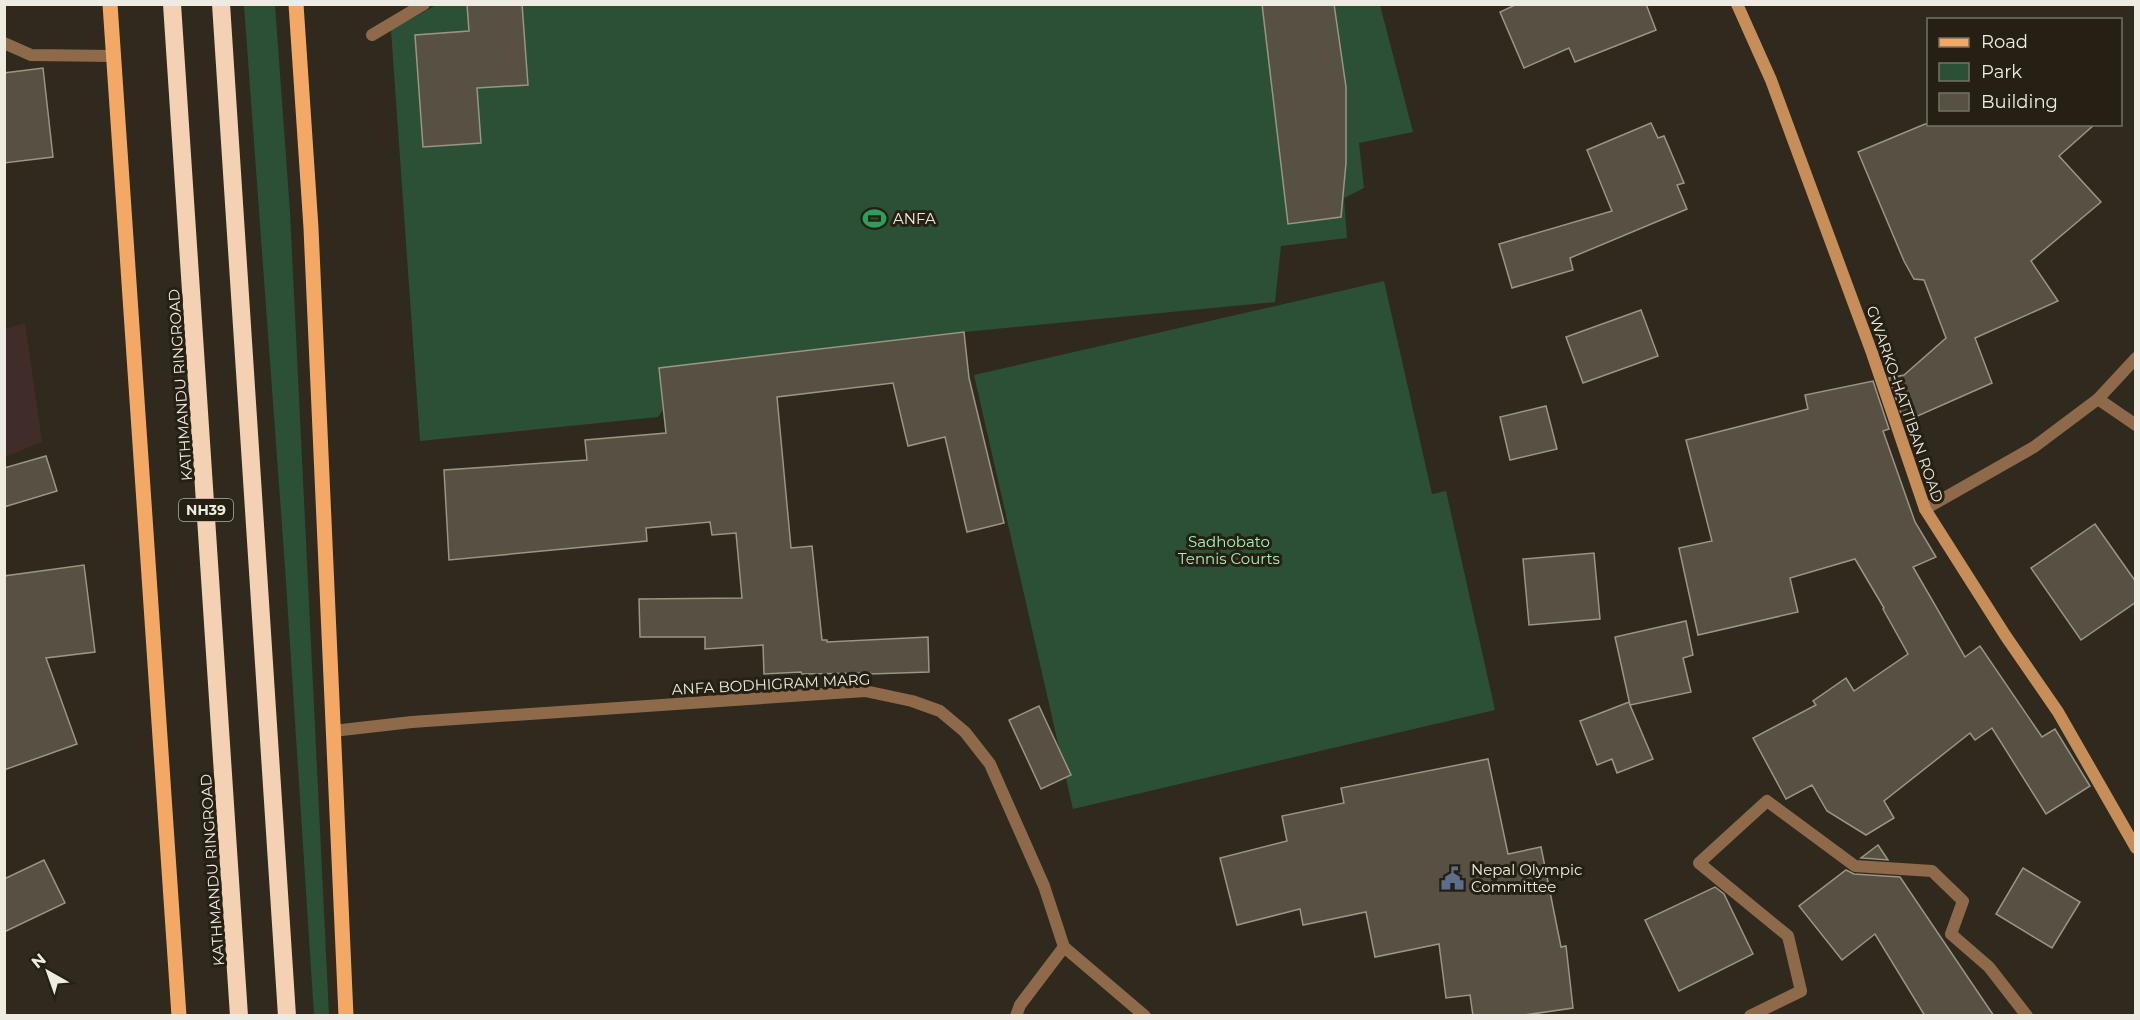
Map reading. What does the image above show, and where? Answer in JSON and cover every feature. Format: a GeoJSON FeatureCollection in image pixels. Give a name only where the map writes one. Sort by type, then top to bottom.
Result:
{"type":"FeatureCollection","features":[{"type":"Feature","properties":{"kind":"highway","name":"KATHMANDU RINGROAD"},"geometry":{"type":"LineString","coordinates":[[172,4],[239,1016]]}},
{"type":"Feature","properties":{"kind":"highway","name":"NH39"},"geometry":{"type":"LineString","coordinates":[[221,4],[287,1016]]}},
{"type":"Feature","properties":{"kind":"main road"},"geometry":{"type":"LineString","coordinates":[[110,4],[179,1016]]}},
{"type":"Feature","properties":{"kind":"main road"},"geometry":{"type":"LineString","coordinates":[[296,4],[311,228],[346,1016]]}},
{"type":"Feature","properties":{"kind":"main road","name":"GWARKO-HATTIBAN ROAD"},"geometry":{"type":"LineString","coordinates":[[1737,4],[1771,80],[1872,353],[1925,509],[2005,635],[2058,712],[2136,848]]}},
{"type":"Feature","properties":{"kind":"street"},"geometry":{"type":"LineString","coordinates":[[372,35],[424,4]]}},
{"type":"Feature","properties":{"kind":"street"},"geometry":{"type":"LineString","coordinates":[[4,43],[32,55],[114,56]]}},
{"type":"Feature","properties":{"kind":"street"},"geometry":{"type":"LineString","coordinates":[[1925,509],[2034,447],[2098,399],[2136,358]]}},
{"type":"Feature","properties":{"kind":"street"},"geometry":{"type":"LineString","coordinates":[[2098,399],[2136,425]]}},
{"type":"Feature","properties":{"kind":"street","name":"ANFA BODHIGRAM MARG"},"geometry":{"type":"LineString","coordinates":[[333,732],[412,722],[865,691],[912,701],[940,711],[965,732],[990,764],[1044,886],[1064,947]]}},
{"type":"Feature","properties":{"kind":"street"},"geometry":{"type":"LineString","coordinates":[[1750,1016],[1801,991],[1788,936],[1700,863],[1767,801],[1855,866],[1932,871],[1964,901],[1951,934],[1989,967],[2027,1016]]}},
{"type":"Feature","properties":{"kind":"street"},"geometry":{"type":"LineString","coordinates":[[1016,1016],[1020,1005],[1064,947],[1145,1016]]}},
{"type":"Feature","properties":{"kind":"shaded area"},"geometry":{"type":"Polygon","coordinates":[[[25,323],[42,442],[5,457],[5,329],[25,323]]]}},
{"type":"Feature","properties":{"kind":"green space","name":"ANFA"},"geometry":{"type":"Polygon","coordinates":[[[438,4],[1380,5],[1413,132],[1359,143],[1364,188],[1344,198],[1347,238],[1281,246],[1275,302],[964,332],[659,368],[663,410],[658,417],[420,441],[391,30],[438,4]]]}},
{"type":"Feature","properties":{"kind":"green space"},"geometry":{"type":"Polygon","coordinates":[[[244,5],[275,5],[290,212],[329,1015],[314,1015],[285,567],[244,5]]]}},
{"type":"Feature","properties":{"kind":"green space","name":"Sadhobato Tennis Courts"},"geometry":{"type":"Polygon","coordinates":[[[1384,281],[1432,494],[1446,491],[1495,710],[1073,809],[974,375],[1384,281]]]}},
{"type":"Feature","properties":{"kind":"building"},"geometry":{"type":"Polygon","coordinates":[[[467,4],[522,4],[528,85],[477,88],[481,143],[423,147],[415,35],[469,31],[467,4]]]}},
{"type":"Feature","properties":{"kind":"building"},"geometry":{"type":"Polygon","coordinates":[[[1262,4],[1334,4],[1346,87],[1346,163],[1341,217],[1288,224],[1262,4]]]}},
{"type":"Feature","properties":{"kind":"building"},"geometry":{"type":"Polygon","coordinates":[[[1517,4],[1646,4],[1656,30],[1575,62],[1569,48],[1524,68],[1500,12],[1517,4]]]}},
{"type":"Feature","properties":{"kind":"building"},"geometry":{"type":"Polygon","coordinates":[[[43,68],[53,157],[4,163],[4,73],[43,68]]]}},
{"type":"Feature","properties":{"kind":"building"},"geometry":{"type":"Polygon","coordinates":[[[1651,123],[1658,138],[1664,136],[1684,183],[1677,185],[1687,209],[1570,258],[1573,270],[1512,288],[1499,244],[1612,211],[1587,150],[1651,123]]]}},
{"type":"Feature","properties":{"kind":"building"},"geometry":{"type":"Polygon","coordinates":[[[1925,124],[1927,126],[2093,126],[2059,156],[2101,202],[2031,261],[2058,301],[1975,338],[1992,383],[1904,422],[1889,378],[1904,375],[1946,338],[1924,280],[1914,279],[1904,261],[1858,152],[1925,124]]]}},
{"type":"Feature","properties":{"kind":"building"},"geometry":{"type":"Polygon","coordinates":[[[1641,310],[1658,356],[1583,383],[1566,337],[1641,310]]]}},
{"type":"Feature","properties":{"kind":"building"},"geometry":{"type":"Polygon","coordinates":[[[964,332],[969,378],[1004,523],[967,532],[945,437],[908,446],[893,383],[777,397],[791,548],[812,546],[822,640],[827,640],[827,642],[928,637],[929,672],[764,674],[763,645],[705,649],[705,637],[640,637],[639,599],[742,598],[736,533],[712,535],[710,522],[646,528],[647,541],[449,560],[444,470],[587,460],[585,440],[666,433],[659,368],[964,332]]]}},
{"type":"Feature","properties":{"kind":"building"},"geometry":{"type":"Polygon","coordinates":[[[1873,381],[1889,429],[1883,431],[1915,522],[1936,557],[1913,567],[1965,657],[1980,646],[2042,737],[2055,729],[2090,786],[2046,814],[1992,728],[1975,740],[1970,733],[1884,801],[1894,818],[1866,835],[1827,811],[1812,785],[1786,799],[1753,738],[1816,705],[1813,701],[1846,678],[1854,691],[1908,654],[1855,559],[1790,578],[1798,612],[1698,635],[1679,548],[1712,541],[1686,440],[1808,409],[1805,395],[1873,381]]]}},
{"type":"Feature","properties":{"kind":"building"},"geometry":{"type":"Polygon","coordinates":[[[1546,406],[1557,449],[1510,460],[1500,417],[1546,406]]]}},
{"type":"Feature","properties":{"kind":"building"},"geometry":{"type":"Polygon","coordinates":[[[46,456],[57,491],[4,507],[4,468],[46,456]]]}},
{"type":"Feature","properties":{"kind":"building"},"geometry":{"type":"Polygon","coordinates":[[[2095,524],[2136,582],[2136,602],[2081,640],[2031,568],[2095,524]]]}},
{"type":"Feature","properties":{"kind":"building"},"geometry":{"type":"Polygon","coordinates":[[[1594,553],[1600,619],[1529,625],[1523,559],[1594,553]]]}},
{"type":"Feature","properties":{"kind":"building"},"geometry":{"type":"Polygon","coordinates":[[[84,565],[95,652],[46,658],[77,744],[4,770],[4,576],[84,565]]]}},
{"type":"Feature","properties":{"kind":"building"},"geometry":{"type":"Polygon","coordinates":[[[1686,621],[1693,655],[1683,658],[1691,692],[1630,705],[1615,637],[1686,621]]]}},
{"type":"Feature","properties":{"kind":"building"},"geometry":{"type":"Polygon","coordinates":[[[1629,702],[1653,759],[1617,773],[1612,759],[1597,765],[1580,721],[1629,702]]]}},
{"type":"Feature","properties":{"kind":"building"},"geometry":{"type":"Polygon","coordinates":[[[1039,706],[1071,775],[1041,789],[1009,720],[1039,706]]]}},
{"type":"Feature","properties":{"kind":"building"},"geometry":{"type":"Polygon","coordinates":[[[1488,759],[1508,854],[1541,847],[1561,947],[1566,946],[1573,1008],[1518,1016],[1473,1016],[1470,995],[1446,998],[1439,944],[1375,957],[1366,912],[1303,925],[1300,909],[1237,925],[1220,858],[1287,841],[1282,816],[1344,803],[1341,788],[1488,759]]]}},
{"type":"Feature","properties":{"kind":"building"},"geometry":{"type":"Polygon","coordinates":[[[1878,845],[1888,860],[1861,858],[1878,845]]]}},
{"type":"Feature","properties":{"kind":"building"},"geometry":{"type":"Polygon","coordinates":[[[44,860],[65,903],[4,932],[4,879],[44,860]]]}},
{"type":"Feature","properties":{"kind":"building"},"geometry":{"type":"Polygon","coordinates":[[[2023,868],[2080,902],[2052,948],[1996,914],[2023,868]]]}},
{"type":"Feature","properties":{"kind":"building"},"geometry":{"type":"Polygon","coordinates":[[[1846,870],[1854,874],[1900,877],[1994,1016],[1925,1016],[1875,934],[1842,960],[1799,906],[1846,870]]]}},
{"type":"Feature","properties":{"kind":"building"},"geometry":{"type":"Polygon","coordinates":[[[1715,887],[1724,894],[1753,954],[1679,991],[1645,920],[1715,887]]]}},
{"type":"Feature","properties":{"kind":"place","name":"ANFA"},"geometry":{"type":"Point","coordinates":[875,218]}},
{"type":"Feature","properties":{"kind":"place","name":"Nepal Olympic Committee"},"geometry":{"type":"Point","coordinates":[1453,878]}}]}
